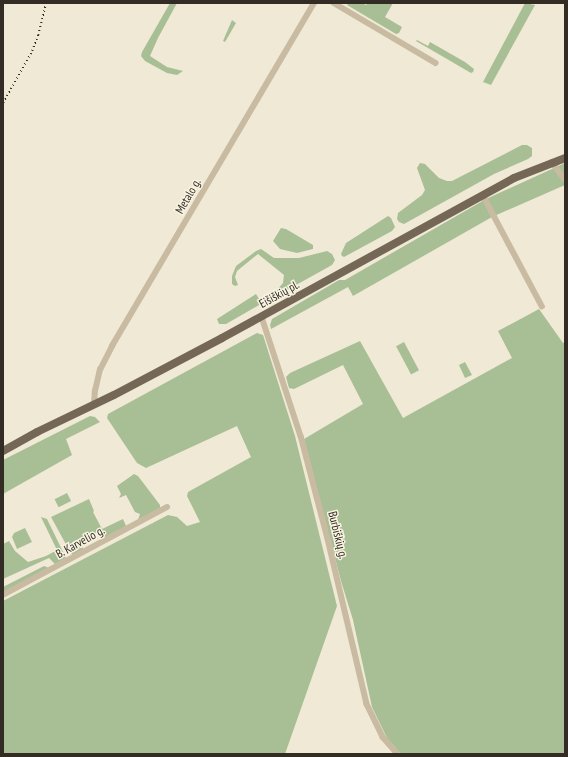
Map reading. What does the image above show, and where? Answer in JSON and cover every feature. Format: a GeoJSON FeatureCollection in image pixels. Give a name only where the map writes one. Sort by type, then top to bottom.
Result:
{"type":"FeatureCollection","features":[{"type":"Feature","properties":{"kind":"main road","name":"Eišiškių pl."},"geometry":{"type":"LineString","coordinates":[[3,451],[37,432],[262,317],[514,178],[565,158]]}},
{"type":"Feature","properties":{"kind":"street","name":"Metalo g."},"geometry":{"type":"LineString","coordinates":[[94,404],[94,391],[100,370],[112,346],[314,3]]}},
{"type":"Feature","properties":{"kind":"street"},"geometry":{"type":"LineString","coordinates":[[334,3],[436,63]]}},
{"type":"Feature","properties":{"kind":"street"},"geometry":{"type":"LineString","coordinates":[[552,162],[565,179]]}},
{"type":"Feature","properties":{"kind":"street"},"geometry":{"type":"LineString","coordinates":[[483,195],[542,306]]}},
{"type":"Feature","properties":{"kind":"street","name":"Burbiškių g."},"geometry":{"type":"LineString","coordinates":[[262,317],[301,436],[328,539],[367,704],[383,737],[398,754]]}},
{"type":"Feature","properties":{"kind":"street","name":"B. Karvelio g."},"geometry":{"type":"LineString","coordinates":[[3,596],[167,507]]}},
{"type":"Feature","properties":{"kind":"green space"},"geometry":{"type":"Polygon","coordinates":[[[170,3],[177,3],[150,56],[167,67],[183,71],[177,75],[167,73],[145,61],[141,56],[170,3]]]}},
{"type":"Feature","properties":{"kind":"green space"},"geometry":{"type":"Polygon","coordinates":[[[349,3],[362,3],[366,5],[368,3],[393,3],[385,17],[402,27],[399,33],[396,34],[347,5],[349,3]]]}},
{"type":"Feature","properties":{"kind":"green space"},"geometry":{"type":"Polygon","coordinates":[[[525,3],[535,5],[491,85],[483,82],[525,3]]]}},
{"type":"Feature","properties":{"kind":"green space"},"geometry":{"type":"Polygon","coordinates":[[[232,20],[236,23],[225,42],[223,41],[232,20]]]}},
{"type":"Feature","properties":{"kind":"green space"},"geometry":{"type":"Polygon","coordinates":[[[417,40],[428,46],[430,42],[465,62],[474,69],[473,72],[471,73],[416,41],[417,40]]]}},
{"type":"Feature","properties":{"kind":"green space"},"geometry":{"type":"Polygon","coordinates":[[[522,145],[527,145],[532,148],[532,156],[528,159],[494,174],[404,224],[399,222],[397,219],[398,213],[422,195],[425,190],[417,168],[420,163],[425,164],[439,178],[452,181],[522,145]]]}},
{"type":"Feature","properties":{"kind":"green space"},"geometry":{"type":"Polygon","coordinates":[[[565,163],[565,185],[492,217],[353,296],[348,287],[271,329],[270,325],[272,319],[339,280],[345,280],[486,199],[565,163]]]}},
{"type":"Feature","properties":{"kind":"green space"},"geometry":{"type":"Polygon","coordinates":[[[388,216],[391,218],[395,227],[392,231],[344,257],[342,256],[341,254],[346,243],[388,216]]]}},
{"type":"Feature","properties":{"kind":"green space"},"geometry":{"type":"Polygon","coordinates":[[[281,228],[286,229],[313,245],[313,249],[297,253],[280,249],[273,241],[281,228]]]}},
{"type":"Feature","properties":{"kind":"green space"},"geometry":{"type":"Polygon","coordinates":[[[261,249],[274,258],[299,258],[327,251],[332,254],[335,260],[332,265],[278,295],[277,290],[283,283],[284,275],[258,254],[237,271],[235,277],[238,285],[235,286],[232,284],[232,276],[236,266],[261,249]]]}},
{"type":"Feature","properties":{"kind":"green space"},"geometry":{"type":"Polygon","coordinates":[[[256,294],[261,302],[259,305],[226,324],[219,324],[217,319],[256,294]]]}},
{"type":"Feature","properties":{"kind":"green space"},"geometry":{"type":"Polygon","coordinates":[[[539,309],[563,343],[565,342],[565,754],[401,754],[387,738],[372,707],[353,620],[341,581],[304,439],[363,404],[343,365],[294,389],[289,388],[286,377],[290,373],[360,341],[403,418],[512,358],[498,331],[539,309]]]}},
{"type":"Feature","properties":{"kind":"green space"},"geometry":{"type":"Polygon","coordinates":[[[257,333],[263,335],[295,436],[337,606],[285,754],[3,754],[3,601],[168,515],[177,517],[187,526],[200,522],[187,496],[188,492],[251,457],[237,426],[146,468],[137,463],[107,418],[108,414],[257,333]]]}},
{"type":"Feature","properties":{"kind":"green space"},"geometry":{"type":"Polygon","coordinates":[[[404,342],[419,370],[411,374],[396,346],[404,342]]]}},
{"type":"Feature","properties":{"kind":"green space"},"geometry":{"type":"Polygon","coordinates":[[[465,362],[472,375],[465,378],[459,365],[465,362]]]}},
{"type":"Feature","properties":{"kind":"green space"},"geometry":{"type":"Polygon","coordinates":[[[90,416],[95,417],[100,422],[66,439],[72,455],[3,494],[3,460],[90,416]]]}},
{"type":"Feature","properties":{"kind":"green space"},"geometry":{"type":"Polygon","coordinates":[[[134,474],[138,476],[160,505],[160,508],[138,520],[140,514],[135,512],[126,495],[119,498],[121,494],[117,486],[134,474]]]}},
{"type":"Feature","properties":{"kind":"green space"},"geometry":{"type":"Polygon","coordinates":[[[67,493],[71,501],[59,507],[55,499],[67,493]]]}},
{"type":"Feature","properties":{"kind":"green space"},"geometry":{"type":"Polygon","coordinates":[[[89,499],[94,511],[93,512],[102,529],[123,519],[127,528],[102,541],[97,532],[89,537],[87,535],[79,539],[84,551],[75,555],[70,552],[79,547],[78,545],[71,549],[68,548],[51,517],[89,499]]]}},
{"type":"Feature","properties":{"kind":"green space"},"geometry":{"type":"Polygon","coordinates":[[[41,517],[47,519],[66,558],[55,564],[49,558],[3,579],[3,544],[9,541],[15,551],[28,562],[46,556],[57,550],[41,517]]]}},
{"type":"Feature","properties":{"kind":"green space"},"geometry":{"type":"Polygon","coordinates":[[[25,528],[32,542],[17,549],[12,537],[14,533],[25,528]]]}},
{"type":"Feature","properties":{"kind":"green space"},"geometry":{"type":"Polygon","coordinates":[[[44,566],[49,568],[3,592],[3,587],[44,566]]]}},
{"type":"Feature","properties":{"kind":"railway"},"geometry":{"type":"LineString","coordinates":[[3,103],[32,51],[38,35],[46,3]]}}]}
